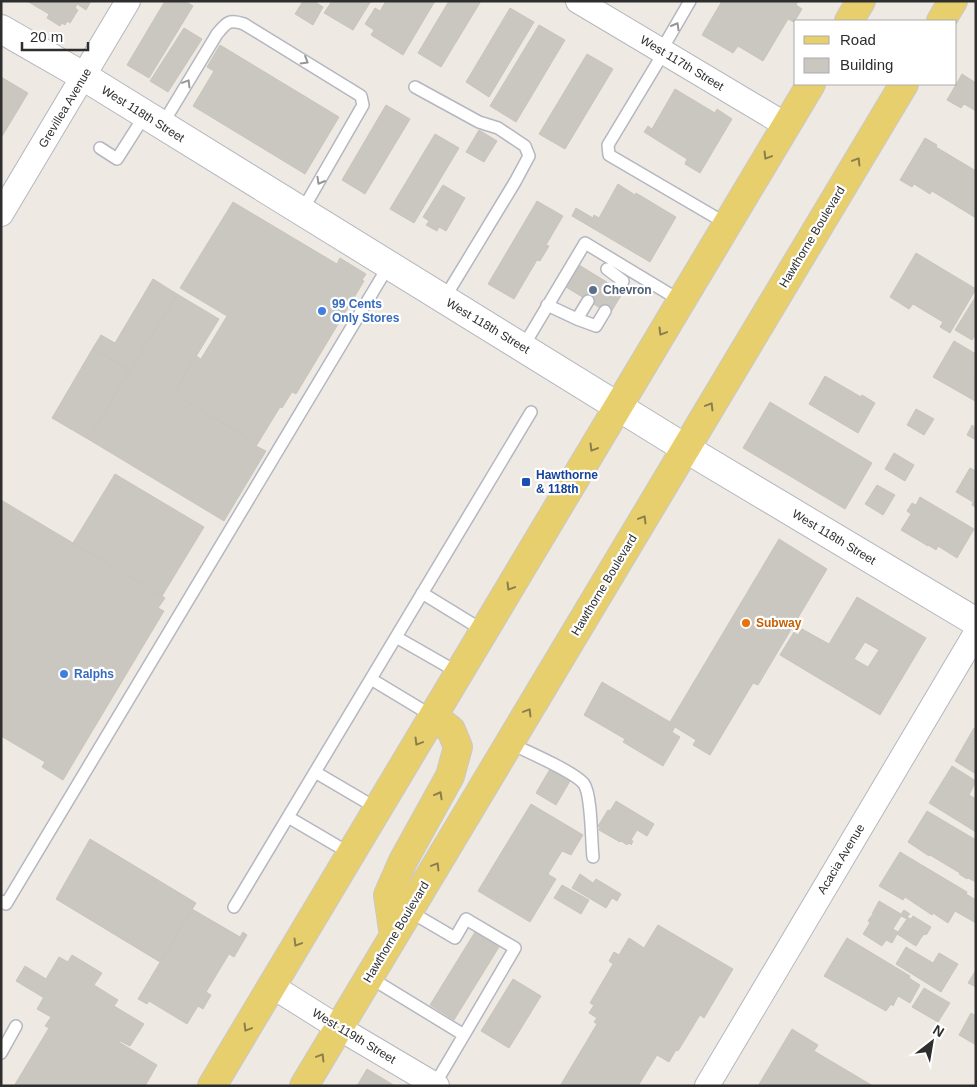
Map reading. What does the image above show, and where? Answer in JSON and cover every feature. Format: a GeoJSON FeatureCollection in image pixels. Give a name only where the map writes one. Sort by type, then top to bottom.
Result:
{"type":"FeatureCollection","features":[{"type":"Feature","properties":{"kind":"main road"},"geometry":{"type":"LineString","coordinates":[[850,20],[861,1]]}},
{"type":"Feature","properties":{"kind":"main road"},"geometry":{"type":"LineString","coordinates":[[942,20],[953,1]]}},
{"type":"Feature","properties":{"kind":"main road"},"geometry":{"type":"LineString","coordinates":[[212,1086],[810,85]]}},
{"type":"Feature","properties":{"kind":"main road","name":"Hawthorne Boulevard"},"geometry":{"type":"LineString","coordinates":[[304,1086],[903,85]]}},
{"type":"Feature","properties":{"kind":"main road"},"geometry":{"type":"LineString","coordinates":[[394,936],[388,896],[403,861],[450,776],[458,747],[451,730],[434,717]]}},
{"type":"Feature","properties":{"kind":"street","name":"Grevillea Avenue"},"geometry":{"type":"LineString","coordinates":[[1,214],[128,1]]}},
{"type":"Feature","properties":{"kind":"street","name":"West 117th Street"},"geometry":{"type":"LineString","coordinates":[[578,1],[786,125]]}},
{"type":"Feature","properties":{"kind":"street","name":"West 118th Street"},"geometry":{"type":"LineString","coordinates":[[1,29],[84,76],[685,448],[976,622]]}},
{"type":"Feature","properties":{"kind":"street","name":"Acacia Avenue"},"geometry":{"type":"LineString","coordinates":[[707,1086],[976,633]]}},
{"type":"Feature","properties":{"kind":"street","name":"West 119th Street"},"geometry":{"type":"LineString","coordinates":[[272,986],[338,1028],[436,1085]]}},
{"type":"Feature","properties":{"kind":"lane"},"geometry":{"type":"LineString","coordinates":[[690,1],[608,145],[609,155],[727,224]]}},
{"type":"Feature","properties":{"kind":"lane"},"geometry":{"type":"LineString","coordinates":[[100,148],[117,158],[154,120],[217,34],[227,23],[234,20],[244,24],[361,96],[363,105],[302,211]]}},
{"type":"Feature","properties":{"kind":"lane"},"geometry":{"type":"LineString","coordinates":[[415,87],[480,122],[498,128],[525,146],[529,156],[444,299]]}},
{"type":"Feature","properties":{"kind":"lane"},"geometry":{"type":"LineString","coordinates":[[523,347],[585,243],[607,269],[623,281],[618,289]]}},
{"type":"Feature","properties":{"kind":"lane"},"geometry":{"type":"LineString","coordinates":[[3,903],[389,265]]}},
{"type":"Feature","properties":{"kind":"lane"},"geometry":{"type":"LineString","coordinates":[[607,269],[681,302]]}},
{"type":"Feature","properties":{"kind":"lane"},"geometry":{"type":"LineString","coordinates":[[577,319],[588,301]]}},
{"type":"Feature","properties":{"kind":"lane"},"geometry":{"type":"LineString","coordinates":[[547,305],[596,326],[605,311]]}},
{"type":"Feature","properties":{"kind":"lane"},"geometry":{"type":"LineString","coordinates":[[234,907],[531,412]]}},
{"type":"Feature","properties":{"kind":"lane"},"geometry":{"type":"LineString","coordinates":[[422,593],[484,631]]}},
{"type":"Feature","properties":{"kind":"lane"},"geometry":{"type":"LineString","coordinates":[[396,637],[459,673]]}},
{"type":"Feature","properties":{"kind":"lane"},"geometry":{"type":"LineString","coordinates":[[371,679],[434,717]]}},
{"type":"Feature","properties":{"kind":"lane"},"geometry":{"type":"LineString","coordinates":[[509,743],[572,775],[584,784],[588,799],[592,857]]}},
{"type":"Feature","properties":{"kind":"lane"},"geometry":{"type":"LineString","coordinates":[[315,772],[378,810]]}},
{"type":"Feature","properties":{"kind":"lane"},"geometry":{"type":"LineString","coordinates":[[288,817],[351,854]]}},
{"type":"Feature","properties":{"kind":"lane"},"geometry":{"type":"LineString","coordinates":[[409,911],[455,938],[466,918],[515,948],[436,1085]]}},
{"type":"Feature","properties":{"kind":"lane"},"geometry":{"type":"LineString","coordinates":[[369,977],[464,1035]]}},
{"type":"Feature","properties":{"kind":"lane"},"geometry":{"type":"LineString","coordinates":[[1,1053],[16,1026]]}},
{"type":"Feature","properties":{"kind":"building"},"geometry":{"type":"Polygon","coordinates":[[[27,1],[91,1],[86,10],[77,4],[75,8],[78,10],[70,23],[67,21],[65,25],[62,23],[60,26],[47,18],[49,14],[27,1]]]}},
{"type":"Feature","properties":{"kind":"building"},"geometry":{"type":"Polygon","coordinates":[[[165,1],[185,1],[193,6],[149,78],[127,65],[165,1]]]}},
{"type":"Feature","properties":{"kind":"building"},"geometry":{"type":"Polygon","coordinates":[[[303,1],[314,1],[323,7],[313,25],[295,14],[303,1]]]}},
{"type":"Feature","properties":{"kind":"building"},"geometry":{"type":"Polygon","coordinates":[[[332,1],[371,1],[353,30],[324,13],[332,1]]]}},
{"type":"Feature","properties":{"kind":"building"},"geometry":{"type":"Polygon","coordinates":[[[386,1],[435,1],[403,55],[371,35],[374,30],[365,24],[375,8],[380,11],[386,1]]]}},
{"type":"Feature","properties":{"kind":"building"},"geometry":{"type":"Polygon","coordinates":[[[449,1],[481,1],[441,67],[418,53],[449,1]]]}},
{"type":"Feature","properties":{"kind":"building"},"geometry":{"type":"Polygon","coordinates":[[[722,1],[798,1],[796,5],[802,9],[794,22],[788,19],[763,61],[738,46],[733,53],[702,35],[722,1]]]}},
{"type":"Feature","properties":{"kind":"building"},"geometry":{"type":"Polygon","coordinates":[[[510,8],[534,22],[489,97],[466,82],[510,8]]]}},
{"type":"Feature","properties":{"kind":"building"},"geometry":{"type":"Polygon","coordinates":[[[539,25],[565,40],[516,122],[490,106],[539,25]]]}},
{"type":"Feature","properties":{"kind":"building"},"geometry":{"type":"Polygon","coordinates":[[[184,28],[202,39],[168,92],[150,81],[184,28]]]}},
{"type":"Feature","properties":{"kind":"building"},"geometry":{"type":"Polygon","coordinates":[[[220,45],[339,117],[305,174],[193,106],[214,71],[207,67],[220,45]]]}},
{"type":"Feature","properties":{"kind":"building"},"geometry":{"type":"Polygon","coordinates":[[[587,54],[613,69],[565,149],[539,134],[587,54]]]}},
{"type":"Feature","properties":{"kind":"building"},"geometry":{"type":"Polygon","coordinates":[[[962,74],[976,83],[976,111],[964,104],[961,108],[947,100],[962,74]]]}},
{"type":"Feature","properties":{"kind":"building"},"geometry":{"type":"Polygon","coordinates":[[[1,77],[28,93],[1,138],[1,77]]]}},
{"type":"Feature","properties":{"kind":"building"},"geometry":{"type":"Polygon","coordinates":[[[675,89],[715,113],[717,109],[732,119],[700,173],[685,164],[687,159],[644,132],[648,126],[652,129],[675,89]]]}},
{"type":"Feature","properties":{"kind":"building"},"geometry":{"type":"Polygon","coordinates":[[[386,105],[410,119],[365,194],[342,180],[386,105]]]}},
{"type":"Feature","properties":{"kind":"building"},"geometry":{"type":"Polygon","coordinates":[[[479,130],[497,141],[484,162],[466,152],[479,130]]]}},
{"type":"Feature","properties":{"kind":"building"},"geometry":{"type":"Polygon","coordinates":[[[435,134],[459,148],[414,223],[390,209],[435,134]]]}},
{"type":"Feature","properties":{"kind":"building"},"geometry":{"type":"Polygon","coordinates":[[[925,138],[937,145],[936,147],[976,171],[976,218],[932,191],[930,194],[914,184],[912,187],[900,180],[925,138]]]}},
{"type":"Feature","properties":{"kind":"building"},"geometry":{"type":"Polygon","coordinates":[[[618,184],[676,217],[650,262],[572,216],[576,208],[593,218],[594,215],[599,218],[618,184]]]}},
{"type":"Feature","properties":{"kind":"building"},"geometry":{"type":"Polygon","coordinates":[[[443,185],[465,198],[446,231],[439,227],[437,231],[426,225],[429,221],[423,217],[443,185]]]}},
{"type":"Feature","properties":{"kind":"building"},"geometry":{"type":"Polygon","coordinates":[[[537,201],[563,216],[546,245],[549,246],[540,261],[537,260],[514,299],[488,284],[537,201]]]}},
{"type":"Feature","properties":{"kind":"building"},"geometry":{"type":"Polygon","coordinates":[[[233,202],[337,264],[340,258],[366,274],[362,280],[364,281],[296,394],[292,392],[282,408],[280,407],[258,443],[173,394],[196,356],[201,359],[227,316],[180,288],[233,202]]]}},
{"type":"Feature","properties":{"kind":"building"},"geometry":{"type":"Polygon","coordinates":[[[916,253],[976,289],[950,333],[940,327],[943,322],[913,304],[909,309],[890,297],[916,253]]]}},
{"type":"Feature","properties":{"kind":"building"},"geometry":{"type":"Polygon","coordinates":[[[579,265],[623,292],[610,314],[566,287],[579,265]]]}},
{"type":"Feature","properties":{"kind":"building"},"geometry":{"type":"Polygon","coordinates":[[[153,279],[177,294],[130,371],[93,348],[101,335],[115,343],[153,279]]]}},
{"type":"Feature","properties":{"kind":"building"},"geometry":{"type":"Polygon","coordinates":[[[177,294],[219,319],[173,394],[258,443],[256,446],[266,451],[224,521],[88,439],[177,294]]]}},
{"type":"Feature","properties":{"kind":"building"},"geometry":{"type":"Polygon","coordinates":[[[976,296],[976,334],[972,340],[955,330],[976,296]]]}},
{"type":"Feature","properties":{"kind":"building"},"geometry":{"type":"Polygon","coordinates":[[[954,341],[976,354],[975,401],[933,377],[954,341]]]}},
{"type":"Feature","properties":{"kind":"building"},"geometry":{"type":"Polygon","coordinates":[[[93,348],[130,371],[88,439],[52,418],[93,348]]]}},
{"type":"Feature","properties":{"kind":"building"},"geometry":{"type":"Polygon","coordinates":[[[825,376],[875,403],[858,433],[809,404],[825,376]]]}},
{"type":"Feature","properties":{"kind":"building"},"geometry":{"type":"Polygon","coordinates":[[[770,402],[872,463],[845,509],[743,448],[770,402]]]}},
{"type":"Feature","properties":{"kind":"building"},"geometry":{"type":"Polygon","coordinates":[[[916,409],[934,419],[924,435],[907,425],[916,409]]]}},
{"type":"Feature","properties":{"kind":"building"},"geometry":{"type":"Polygon","coordinates":[[[972,425],[976,428],[976,440],[967,435],[972,425]]]}},
{"type":"Feature","properties":{"kind":"building"},"geometry":{"type":"Polygon","coordinates":[[[894,453],[914,465],[905,481],[885,469],[894,453]]]}},
{"type":"Feature","properties":{"kind":"building"},"geometry":{"type":"Polygon","coordinates":[[[970,468],[976,471],[975,507],[972,505],[973,502],[956,492],[970,468]]]}},
{"type":"Feature","properties":{"kind":"building"},"geometry":{"type":"Polygon","coordinates":[[[115,474],[204,527],[162,596],[73,543],[115,474]]]}},
{"type":"Feature","properties":{"kind":"building"},"geometry":{"type":"Polygon","coordinates":[[[877,485],[895,495],[883,515],[865,504],[877,485]]]}},
{"type":"Feature","properties":{"kind":"building"},"geometry":{"type":"Polygon","coordinates":[[[920,497],[974,529],[957,558],[938,546],[936,550],[928,546],[901,530],[911,514],[907,511],[912,503],[916,505],[920,497]]]}},
{"type":"Feature","properties":{"kind":"building","name":"Ralphs"},"geometry":{"type":"Polygon","coordinates":[[[1,500],[165,598],[158,608],[164,611],[63,780],[42,767],[45,762],[1,736],[1,500]]]}},
{"type":"Feature","properties":{"kind":"building"},"geometry":{"type":"Polygon","coordinates":[[[779,539],[827,569],[758,685],[753,683],[710,755],[693,745],[696,740],[675,727],[672,732],[680,737],[663,766],[623,742],[625,739],[584,715],[602,682],[670,722],[779,539]]]}},
{"type":"Feature","properties":{"kind":"building"},"geometry":{"type":"Polygon","coordinates":[[[857,597],[926,638],[880,715],[780,655],[794,632],[798,635],[802,629],[829,644],[857,597]],[[865,642],[854,659],[868,667],[879,650],[865,642]]]}},
{"type":"Feature","properties":{"kind":"building"},"geometry":{"type":"Polygon","coordinates":[[[974,728],[976,729],[976,774],[955,761],[974,728]]]}},
{"type":"Feature","properties":{"kind":"building"},"geometry":{"type":"Polygon","coordinates":[[[952,766],[976,781],[969,795],[976,799],[976,832],[929,803],[952,766]]]}},
{"type":"Feature","properties":{"kind":"building"},"geometry":{"type":"Polygon","coordinates":[[[550,769],[570,781],[556,805],[536,793],[550,769]]]}},
{"type":"Feature","properties":{"kind":"building"},"geometry":{"type":"Polygon","coordinates":[[[616,801],[654,824],[647,836],[637,830],[631,840],[633,841],[631,845],[629,843],[627,845],[599,830],[600,827],[598,826],[616,801]]]}},
{"type":"Feature","properties":{"kind":"building"},"geometry":{"type":"Polygon","coordinates":[[[531,804],[583,835],[571,855],[562,851],[548,874],[504,848],[531,804]]]}},
{"type":"Feature","properties":{"kind":"building"},"geometry":{"type":"Polygon","coordinates":[[[927,811],[976,840],[976,882],[967,879],[908,842],[927,811]]]}},
{"type":"Feature","properties":{"kind":"building"},"geometry":{"type":"Polygon","coordinates":[[[90,839],[196,903],[160,962],[56,899],[90,839]]]}},
{"type":"Feature","properties":{"kind":"building"},"geometry":{"type":"Polygon","coordinates":[[[504,848],[556,879],[530,922],[478,891],[504,848]]]}},
{"type":"Feature","properties":{"kind":"building"},"geometry":{"type":"Polygon","coordinates":[[[900,852],[967,892],[966,894],[976,900],[976,923],[955,911],[948,923],[905,897],[903,900],[879,886],[900,852]]]}},
{"type":"Feature","properties":{"kind":"building"},"geometry":{"type":"Polygon","coordinates":[[[580,874],[593,883],[596,879],[621,894],[617,901],[612,898],[606,908],[572,888],[580,874]]]}},
{"type":"Feature","properties":{"kind":"building"},"geometry":{"type":"Polygon","coordinates":[[[562,885],[589,900],[581,914],[554,898],[562,885]]]}},
{"type":"Feature","properties":{"kind":"building"},"geometry":{"type":"Polygon","coordinates":[[[879,901],[901,914],[904,910],[910,914],[907,917],[911,919],[913,916],[931,927],[916,946],[897,934],[892,943],[886,940],[882,946],[863,934],[870,923],[868,921],[872,915],[875,916],[872,914],[879,901]],[[901,916],[893,929],[898,932],[907,919],[901,916]]]}},
{"type":"Feature","properties":{"kind":"building"},"geometry":{"type":"Polygon","coordinates":[[[192,909],[240,937],[243,932],[247,935],[234,957],[229,954],[206,992],[211,995],[203,1009],[198,1006],[187,1024],[149,1001],[147,1004],[138,999],[192,909]]]}},
{"type":"Feature","properties":{"kind":"building"},"geometry":{"type":"Polygon","coordinates":[[[658,925],[733,969],[704,1018],[700,1015],[669,1062],[657,1055],[638,1086],[560,1086],[597,1024],[594,1022],[597,1018],[589,1013],[594,1005],[590,1003],[613,964],[609,961],[614,952],[619,955],[629,938],[644,948],[658,925]]]}},
{"type":"Feature","properties":{"kind":"building"},"geometry":{"type":"Polygon","coordinates":[[[475,932],[499,947],[454,1020],[430,1005],[475,932]]]}},
{"type":"Feature","properties":{"kind":"building"},"geometry":{"type":"Polygon","coordinates":[[[847,938],[910,976],[909,978],[920,985],[910,1003],[898,996],[893,1006],[891,1004],[886,1011],[824,976],[847,938]]]}},
{"type":"Feature","properties":{"kind":"building"},"geometry":{"type":"Polygon","coordinates":[[[906,947],[933,963],[939,953],[958,964],[941,992],[896,964],[906,947]]]}},
{"type":"Feature","properties":{"kind":"building"},"geometry":{"type":"Polygon","coordinates":[[[72,955],[102,973],[94,985],[118,1000],[114,1006],[144,1024],[130,1046],[120,1041],[119,1043],[16,981],[25,966],[46,979],[59,957],[68,962],[72,955]]]}},
{"type":"Feature","properties":{"kind":"building"},"geometry":{"type":"Polygon","coordinates":[[[976,970],[976,987],[968,983],[976,970]]]}},
{"type":"Feature","properties":{"kind":"building"},"geometry":{"type":"Polygon","coordinates":[[[513,979],[541,996],[509,1048],[481,1031],[513,979]]]}},
{"type":"Feature","properties":{"kind":"building"},"geometry":{"type":"Polygon","coordinates":[[[924,988],[950,1003],[938,1022],[912,1007],[924,988]]]}},
{"type":"Feature","properties":{"kind":"building"},"geometry":{"type":"Polygon","coordinates":[[[44,997],[157,1065],[145,1086],[14,1086],[49,1028],[45,1026],[51,1017],[37,1009],[44,997]]]}},
{"type":"Feature","properties":{"kind":"building"},"geometry":{"type":"Polygon","coordinates":[[[971,1013],[976,1016],[976,1045],[959,1035],[971,1013]]]}},
{"type":"Feature","properties":{"kind":"building"},"geometry":{"type":"Polygon","coordinates":[[[792,1029],[818,1045],[814,1051],[873,1086],[758,1086],[792,1029]]]}},
{"type":"Feature","properties":{"kind":"building"},"geometry":{"type":"Polygon","coordinates":[[[367,1069],[395,1086],[357,1086],[367,1069]]]}},
{"type":"Feature","properties":{"kind":"place","name":"Chevron"},"geometry":{"type":"Point","coordinates":[593,290]}},
{"type":"Feature","properties":{"kind":"place","name":"99 Cents Only Stores"},"geometry":{"type":"Point","coordinates":[322,311]}},
{"type":"Feature","properties":{"kind":"place","name":"Hawthorne & 118th"},"geometry":{"type":"Point","coordinates":[526,482]}},
{"type":"Feature","properties":{"kind":"place","name":"Subway"},"geometry":{"type":"Point","coordinates":[746,623]}},
{"type":"Feature","properties":{"kind":"place","name":"Ralphs"},"geometry":{"type":"Point","coordinates":[64,674]}}]}
